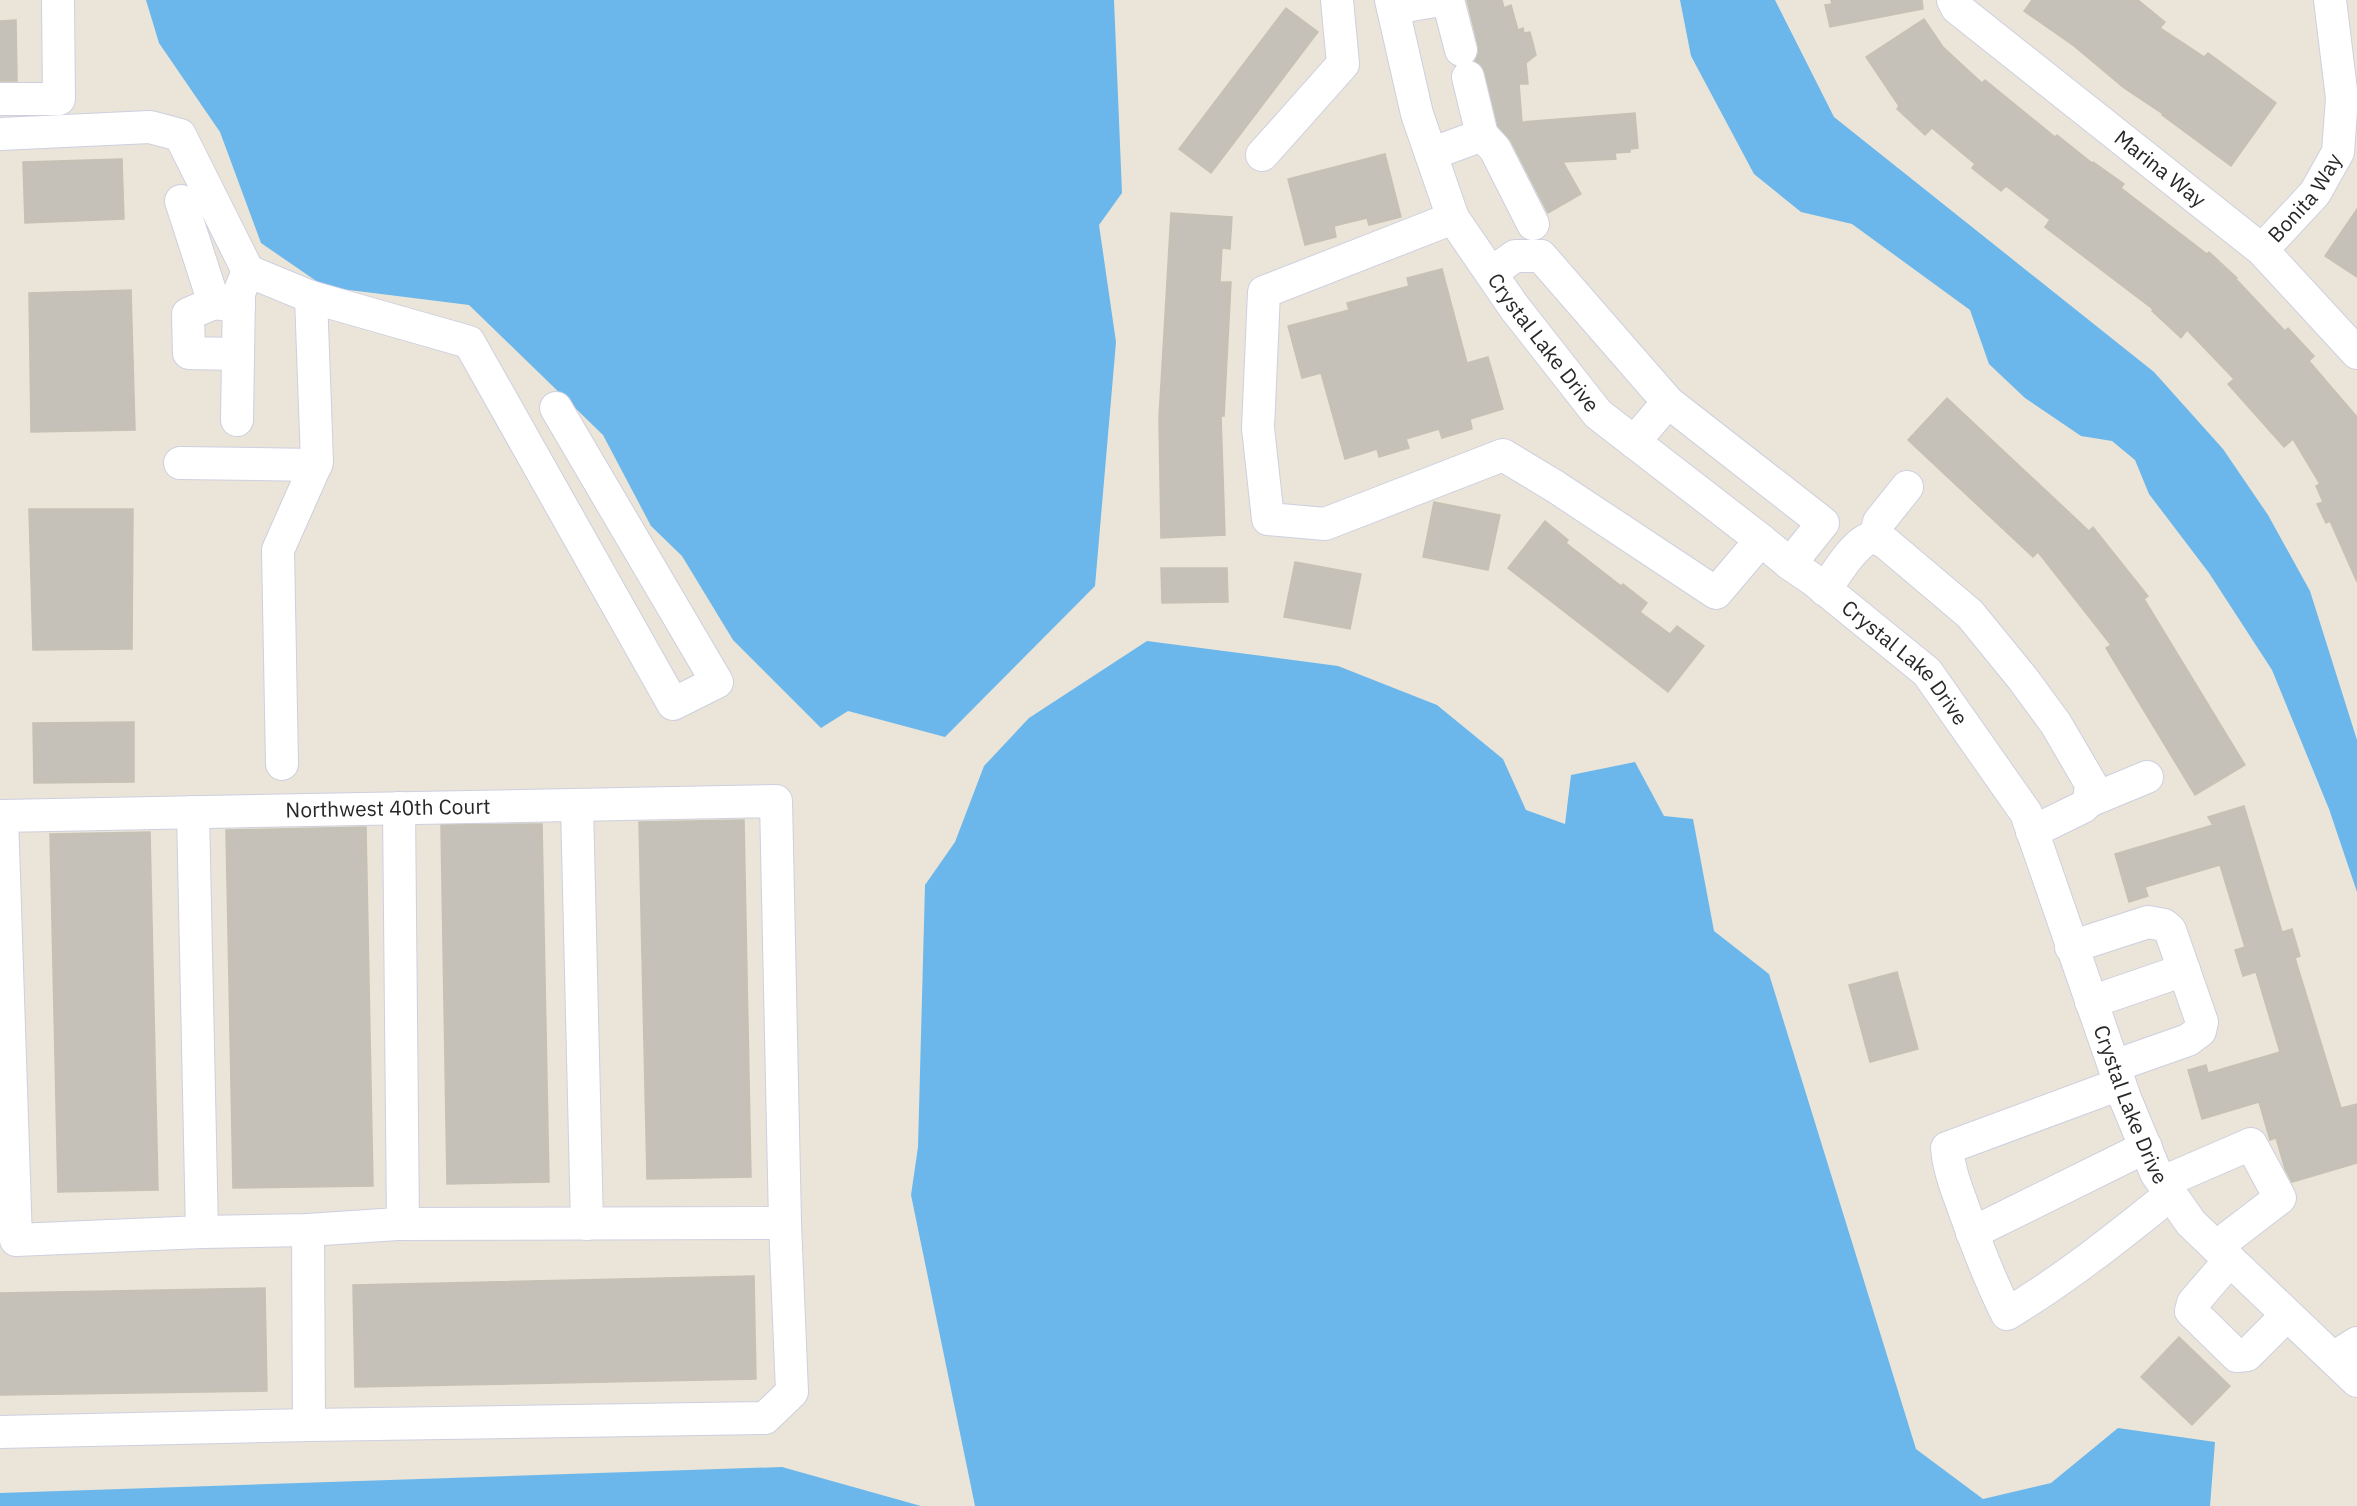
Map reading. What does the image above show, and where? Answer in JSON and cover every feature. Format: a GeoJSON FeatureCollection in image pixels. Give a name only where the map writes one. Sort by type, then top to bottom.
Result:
{"type":"FeatureCollection","features":[{"type":"Feature","properties":{"kind":"street"},"geometry":{"type":"LineString","coordinates":[[0,99],[59,99],[58,0]]}},
{"type":"Feature","properties":{"kind":"street"},"geometry":{"type":"LineString","coordinates":[[1262,155],[1343,64],[1336,0]]}},
{"type":"Feature","properties":{"kind":"street"},"geometry":{"type":"LineString","coordinates":[[1392,4],[1441,0]]}},
{"type":"Feature","properties":{"kind":"street"},"geometry":{"type":"LineString","coordinates":[[1448,0],[1482,135],[1495,149],[1533,224]]}},
{"type":"Feature","properties":{"kind":"street","name":"Marina Way"},"geometry":{"type":"LineString","coordinates":[[1953,0],[1957,8],[2262,250],[2357,353]]}},
{"type":"Feature","properties":{"kind":"street","name":"Bonita Way"},"geometry":{"type":"LineString","coordinates":[[2262,250],[2315,194],[2338,152],[2342,98],[2330,0]]}},
{"type":"Feature","properties":{"kind":"street","name":"Crystal Lake Drive"},"geometry":{"type":"LineString","coordinates":[[1392,4],[1418,114],[1453,218],[1514,307],[1598,414],[1928,672],[2026,813],[2117,1075],[2156,1173],[2191,1223],[2287,1314],[2345,1350],[2357,1381]]}},
{"type":"Feature","properties":{"kind":"street"},"geometry":{"type":"LineString","coordinates":[[0,134],[150,127],[180,135],[248,271],[311,297],[469,342],[673,704],[717,682],[556,408]]}},
{"type":"Feature","properties":{"kind":"street"},"geometry":{"type":"LineString","coordinates":[[1431,154],[1482,135]]}},
{"type":"Feature","properties":{"kind":"street"},"geometry":{"type":"LineString","coordinates":[[181,201],[227,304],[237,354],[237,420]]}},
{"type":"Feature","properties":{"kind":"street"},"geometry":{"type":"LineString","coordinates":[[1453,218],[1264,292],[1258,428],[1268,519],[1325,524],[1503,455],[1556,487],[1716,593],[1761,540]]}},
{"type":"Feature","properties":{"kind":"street"},"geometry":{"type":"LineString","coordinates":[[1491,273],[1515,256],[1540,256],[1668,402],[1823,523],[1790,564]]}},
{"type":"Feature","properties":{"kind":"street"},"geometry":{"type":"LineString","coordinates":[[237,354],[189,353],[188,314],[227,304],[239,293],[248,271]]}},
{"type":"Feature","properties":{"kind":"street"},"geometry":{"type":"LineString","coordinates":[[282,764],[278,550],[316,465],[311,297]]}},
{"type":"Feature","properties":{"kind":"street"},"geometry":{"type":"LineString","coordinates":[[1634,442],[1668,402]]}},
{"type":"Feature","properties":{"kind":"street"},"geometry":{"type":"LineString","coordinates":[[180,463],[316,465]]}},
{"type":"Feature","properties":{"kind":"street"},"geometry":{"type":"LineString","coordinates":[[1875,538],[1879,522],[1907,487]]}},
{"type":"Feature","properties":{"kind":"street"},"geometry":{"type":"LineString","coordinates":[[1825,590],[1856,547],[1866,539],[1875,538],[1886,543],[1970,615],[2024,679],[2056,724],[2091,784],[2089,801]]}},
{"type":"Feature","properties":{"kind":"street"},"geometry":{"type":"LineString","coordinates":[[2032,832],[2083,807],[2089,801],[2147,777]]}},
{"type":"Feature","properties":{"kind":"street","name":"Northwest 40th Court"},"geometry":{"type":"LineString","coordinates":[[1,816],[776,801],[785,1224]]}},
{"type":"Feature","properties":{"kind":"street"},"geometry":{"type":"LineString","coordinates":[[577,805],[587,1224]]}},
{"type":"Feature","properties":{"kind":"street"},"geometry":{"type":"LineString","coordinates":[[399,808],[403,1224]]}},
{"type":"Feature","properties":{"kind":"street"},"geometry":{"type":"LineString","coordinates":[[193,812],[202,1232]]}},
{"type":"Feature","properties":{"kind":"street"},"geometry":{"type":"LineString","coordinates":[[0,1432],[765,1418],[792,1392],[785,1224],[403,1224],[308,1230],[8,1240],[1,816]]}},
{"type":"Feature","properties":{"kind":"street"},"geometry":{"type":"LineString","coordinates":[[2071,947],[2148,922],[2164,925],[2170,930],[2202,1022],[2200,1031],[2188,1040],[2117,1075],[1947,1148],[1949,1168],[1972,1233],[1987,1273],[2007,1314],[2086,1261],[2167,1188],[2251,1144],[2280,1198],[2223,1254],[2193,1303],[2191,1311],[2237,1356],[2247,1355],[2287,1314]]}},
{"type":"Feature","properties":{"kind":"street"},"geometry":{"type":"LineString","coordinates":[[2091,1002],[2184,970]]}},
{"type":"Feature","properties":{"kind":"street"},"geometry":{"type":"LineString","coordinates":[[1972,1233],[2146,1147]]}},
{"type":"Feature","properties":{"kind":"street"},"geometry":{"type":"LineString","coordinates":[[308,1230],[309,1425]]}},
{"type":"Feature","properties":{"kind":"water"},"geometry":{"type":"Polygon","coordinates":[[[146,0],[1114,0],[1122,193],[1099,225],[1116,342],[1095,586],[945,737],[848,711],[821,728],[733,640],[682,556],[651,526],[603,435],[469,305],[325,287],[261,243],[220,132],[159,43],[146,0]]]}},
{"type":"Feature","properties":{"kind":"water"},"geometry":{"type":"Polygon","coordinates":[[[1680,0],[1775,0],[1834,117],[2154,372],[2223,449],[2268,515],[2310,591],[2357,740],[2357,892],[2329,809],[2272,670],[2209,573],[2149,494],[2135,460],[2112,441],[2081,436],[2025,398],[1989,364],[1970,310],[1852,224],[1801,212],[1754,174],[1691,56],[1680,0]]]}},
{"type":"Feature","properties":{"kind":"water"},"geometry":{"type":"Polygon","coordinates":[[[1147,641],[1338,666],[1437,705],[1503,759],[1526,810],[1565,824],[1571,775],[1635,762],[1664,816],[1693,819],[1714,931],[1769,974],[1916,1449],[1983,1499],[2051,1483],[2118,1428],[2215,1442],[2210,1506],[975,1506],[911,1195],[918,1147],[925,885],[955,842],[984,766],[1029,718],[1147,641]]]}},
{"type":"Feature","properties":{"kind":"water"},"geometry":{"type":"Polygon","coordinates":[[[782,1467],[921,1506],[0,1506],[0,1493],[782,1467]]]}},
{"type":"Feature","properties":{"kind":"building"},"geometry":{"type":"Polygon","coordinates":[[[1467,0],[1502,0],[1504,8],[1511,5],[1518,30],[1523,28],[1524,33],[1530,32],[1536,55],[1526,63],[1528,84],[1519,84],[1522,122],[1635,113],[1638,148],[1630,149],[1630,152],[1615,153],[1616,159],[1563,162],[1581,194],[1548,213],[1511,141],[1498,126],[1485,73],[1481,65],[1475,61],[1478,45],[1467,0]]]}},
{"type":"Feature","properties":{"kind":"building"},"geometry":{"type":"Polygon","coordinates":[[[1831,0],[1922,0],[1923,9],[1830,27],[1825,5],[1832,4],[1831,0]]]}},
{"type":"Feature","properties":{"kind":"building"},"geometry":{"type":"Polygon","coordinates":[[[2032,0],[2138,0],[2165,22],[2160,28],[2204,57],[2208,53],[2276,103],[2231,166],[2163,114],[2124,88],[2074,46],[2024,11],[2032,0]]]}},
{"type":"Feature","properties":{"kind":"building"},"geometry":{"type":"Polygon","coordinates":[[[1286,8],[1318,32],[1211,173],[1179,149],[1286,8]]]}},
{"type":"Feature","properties":{"kind":"building"},"geometry":{"type":"Polygon","coordinates":[[[1924,19],[1943,47],[1982,83],[1985,80],[2055,137],[2057,135],[2092,163],[2124,184],[2121,188],[2207,254],[2209,252],[2237,278],[2285,331],[2288,328],[2314,356],[2309,361],[2357,417],[2357,582],[2330,521],[2326,523],[2317,504],[2323,502],[2316,486],[2320,484],[2293,439],[2284,447],[2228,384],[2234,379],[2187,330],[2181,338],[2152,311],[2154,310],[2045,227],[2050,220],[2006,186],[2001,191],[1972,168],[1975,164],[1932,128],[1925,135],[1897,109],[1899,106],[1866,57],[1924,19]]]}},
{"type":"Feature","properties":{"kind":"building"},"geometry":{"type":"Polygon","coordinates":[[[16,20],[17,81],[0,81],[0,21],[16,20]]]}},
{"type":"Feature","properties":{"kind":"building"},"geometry":{"type":"Polygon","coordinates":[[[1385,154],[1401,217],[1369,225],[1367,218],[1334,226],[1336,237],[1305,245],[1288,179],[1385,154]]]}},
{"type":"Feature","properties":{"kind":"building"},"geometry":{"type":"Polygon","coordinates":[[[122,159],[124,219],[25,223],[23,162],[122,159]]]}},
{"type":"Feature","properties":{"kind":"building"},"geometry":{"type":"Polygon","coordinates":[[[2357,209],[2357,277],[2325,256],[2357,209]]]}},
{"type":"Feature","properties":{"kind":"building"},"geometry":{"type":"Polygon","coordinates":[[[1171,213],[1232,217],[1230,249],[1222,248],[1220,282],[1231,282],[1224,416],[1221,416],[1225,535],[1161,538],[1159,418],[1171,213]]]}},
{"type":"Feature","properties":{"kind":"building"},"geometry":{"type":"Polygon","coordinates":[[[1442,269],[1467,363],[1488,357],[1503,409],[1470,419],[1472,429],[1442,438],[1439,429],[1406,439],[1409,448],[1379,457],[1377,449],[1345,459],[1321,373],[1302,378],[1288,326],[1349,310],[1347,303],[1409,286],[1407,278],[1442,269]]]}},
{"type":"Feature","properties":{"kind":"building"},"geometry":{"type":"Polygon","coordinates":[[[131,290],[135,430],[31,432],[29,293],[131,290]]]}},
{"type":"Feature","properties":{"kind":"building"},"geometry":{"type":"Polygon","coordinates":[[[1947,398],[2089,531],[2093,527],[2148,596],[2144,599],[2245,765],[2195,795],[2106,648],[2111,645],[2038,552],[2033,557],[1908,440],[1947,398]]]}},
{"type":"Feature","properties":{"kind":"building"},"geometry":{"type":"Polygon","coordinates":[[[1434,502],[1500,515],[1488,570],[1423,557],[1434,502]]]}},
{"type":"Feature","properties":{"kind":"building"},"geometry":{"type":"Polygon","coordinates":[[[29,509],[133,509],[132,649],[33,650],[29,509]]]}},
{"type":"Feature","properties":{"kind":"building"},"geometry":{"type":"Polygon","coordinates":[[[1545,521],[1568,540],[1566,543],[1621,586],[1623,584],[1647,603],[1640,612],[1670,634],[1677,626],[1704,646],[1668,692],[1508,568],[1545,521]]]}},
{"type":"Feature","properties":{"kind":"building"},"geometry":{"type":"Polygon","coordinates":[[[1295,562],[1361,574],[1350,629],[1284,617],[1295,562]]]}},
{"type":"Feature","properties":{"kind":"building"},"geometry":{"type":"Polygon","coordinates":[[[1161,568],[1227,568],[1228,602],[1162,603],[1161,568]]]}},
{"type":"Feature","properties":{"kind":"building"},"geometry":{"type":"Polygon","coordinates":[[[134,722],[134,782],[34,783],[33,723],[134,722]]]}},
{"type":"Feature","properties":{"kind":"building"},"geometry":{"type":"Polygon","coordinates":[[[2244,806],[2282,932],[2292,929],[2300,956],[2295,958],[2341,1108],[2357,1104],[2357,1163],[2292,1182],[2285,1169],[2276,1138],[2270,1140],[2259,1102],[2202,1119],[2188,1070],[2206,1065],[2208,1073],[2280,1052],[2256,972],[2243,976],[2235,950],[2245,947],[2220,865],[2145,887],[2148,896],[2129,902],[2115,854],[2213,825],[2208,817],[2244,806]]]}},
{"type":"Feature","properties":{"kind":"building"},"geometry":{"type":"Polygon","coordinates":[[[744,820],[751,1177],[647,1179],[639,822],[744,820]]]}},
{"type":"Feature","properties":{"kind":"building"},"geometry":{"type":"Polygon","coordinates":[[[542,824],[549,1182],[447,1184],[441,825],[542,824]]]}},
{"type":"Feature","properties":{"kind":"building"},"geometry":{"type":"Polygon","coordinates":[[[366,827],[373,1186],[233,1188],[226,830],[366,827]]]}},
{"type":"Feature","properties":{"kind":"building"},"geometry":{"type":"Polygon","coordinates":[[[150,832],[158,1190],[58,1192],[50,834],[150,832]]]}},
{"type":"Feature","properties":{"kind":"building"},"geometry":{"type":"Polygon","coordinates":[[[1897,972],[1918,1049],[1870,1062],[1849,985],[1897,972]]]}},
{"type":"Feature","properties":{"kind":"building"},"geometry":{"type":"Polygon","coordinates":[[[754,1276],[756,1379],[355,1387],[353,1285],[754,1276]]]}},
{"type":"Feature","properties":{"kind":"building"},"geometry":{"type":"Polygon","coordinates":[[[265,1288],[267,1391],[0,1395],[0,1293],[265,1288]]]}},
{"type":"Feature","properties":{"kind":"building"},"geometry":{"type":"Polygon","coordinates":[[[2179,1337],[2230,1386],[2192,1425],[2141,1377],[2179,1337]]]}}]}
